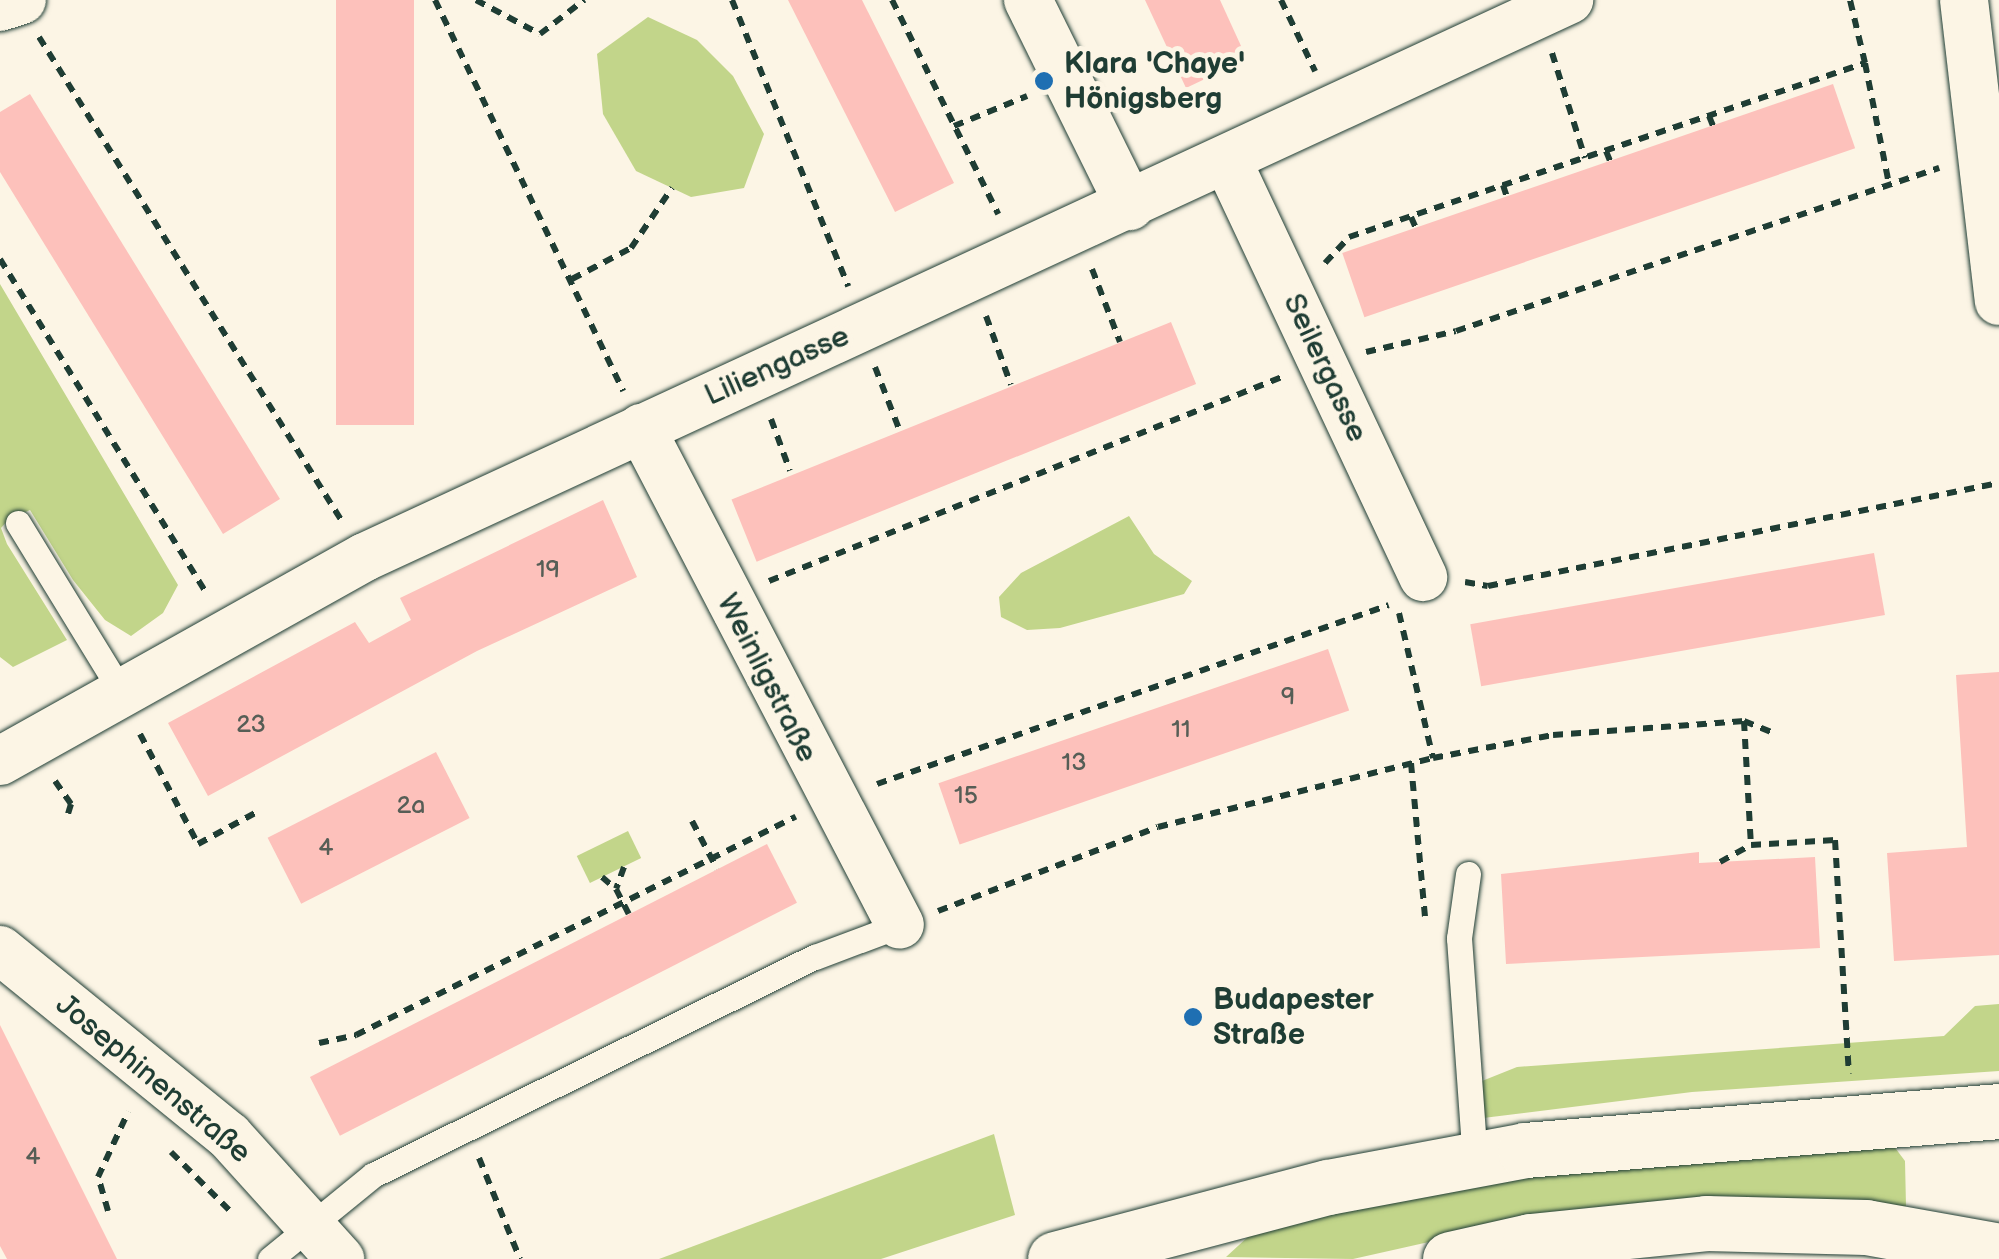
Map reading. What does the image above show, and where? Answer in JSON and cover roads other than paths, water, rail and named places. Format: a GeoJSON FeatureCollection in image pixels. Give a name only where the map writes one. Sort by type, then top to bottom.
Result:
{"type":"FeatureCollection","features":[{"type":"Feature","properties":{"kind":"main road"},"geometry":{"type":"LineString","coordinates":[[1055,1259],[1328,1187],[1475,1160],[1852,1120],[1999,1112]]}},
{"type":"Feature","properties":{"kind":"main road"},"geometry":{"type":"LineString","coordinates":[[1450,1259],[1530,1241],[1706,1223],[1866,1228],[1999,1251]]}},
{"type":"Feature","properties":{"kind":"street"},"geometry":{"type":"LineString","coordinates":[[1028,0],[1130,206]]}},
{"type":"Feature","properties":{"kind":"street"},"geometry":{"type":"LineString","coordinates":[[1964,0],[1999,301]]}},
{"type":"Feature","properties":{"kind":"street","name":"Liliengasse"},"geometry":{"type":"LineString","coordinates":[[0,761],[364,557],[756,375],[855,311],[972,278],[1554,7]]}},
{"type":"Feature","properties":{"kind":"street","name":"Seilergasse"},"geometry":{"type":"LineString","coordinates":[[1227,160],[1423,577]]}},
{"type":"Feature","properties":{"kind":"street","name":"Weinligstraße"},"geometry":{"type":"LineString","coordinates":[[641,428],[830,800],[900,926]]}},
{"type":"Feature","properties":{"kind":"street","name":"Josephinenstraße"},"geometry":{"type":"LineString","coordinates":[[0,950],[229,1136],[340,1259]]}},
{"type":"Feature","properties":{"kind":"lane"},"geometry":{"type":"LineString","coordinates":[[18,523],[122,693]]}},
{"type":"Feature","properties":{"kind":"lane"},"geometry":{"type":"LineString","coordinates":[[1468,874],[1459,938],[1475,1160]]}},
{"type":"Feature","properties":{"kind":"lane"},"geometry":{"type":"LineString","coordinates":[[270,1259],[308,1223],[373,1176],[815,957],[900,926]]}},
{"type":"Feature","properties":{"kind":"place","name":"Klara 'Chaye' Hönigsberg"},"geometry":{"type":"Point","coordinates":[1044,81]}},
{"type":"Feature","properties":{"kind":"place","name":"Budapester Straße"},"geometry":{"type":"Point","coordinates":[1193,1017]}}]}
